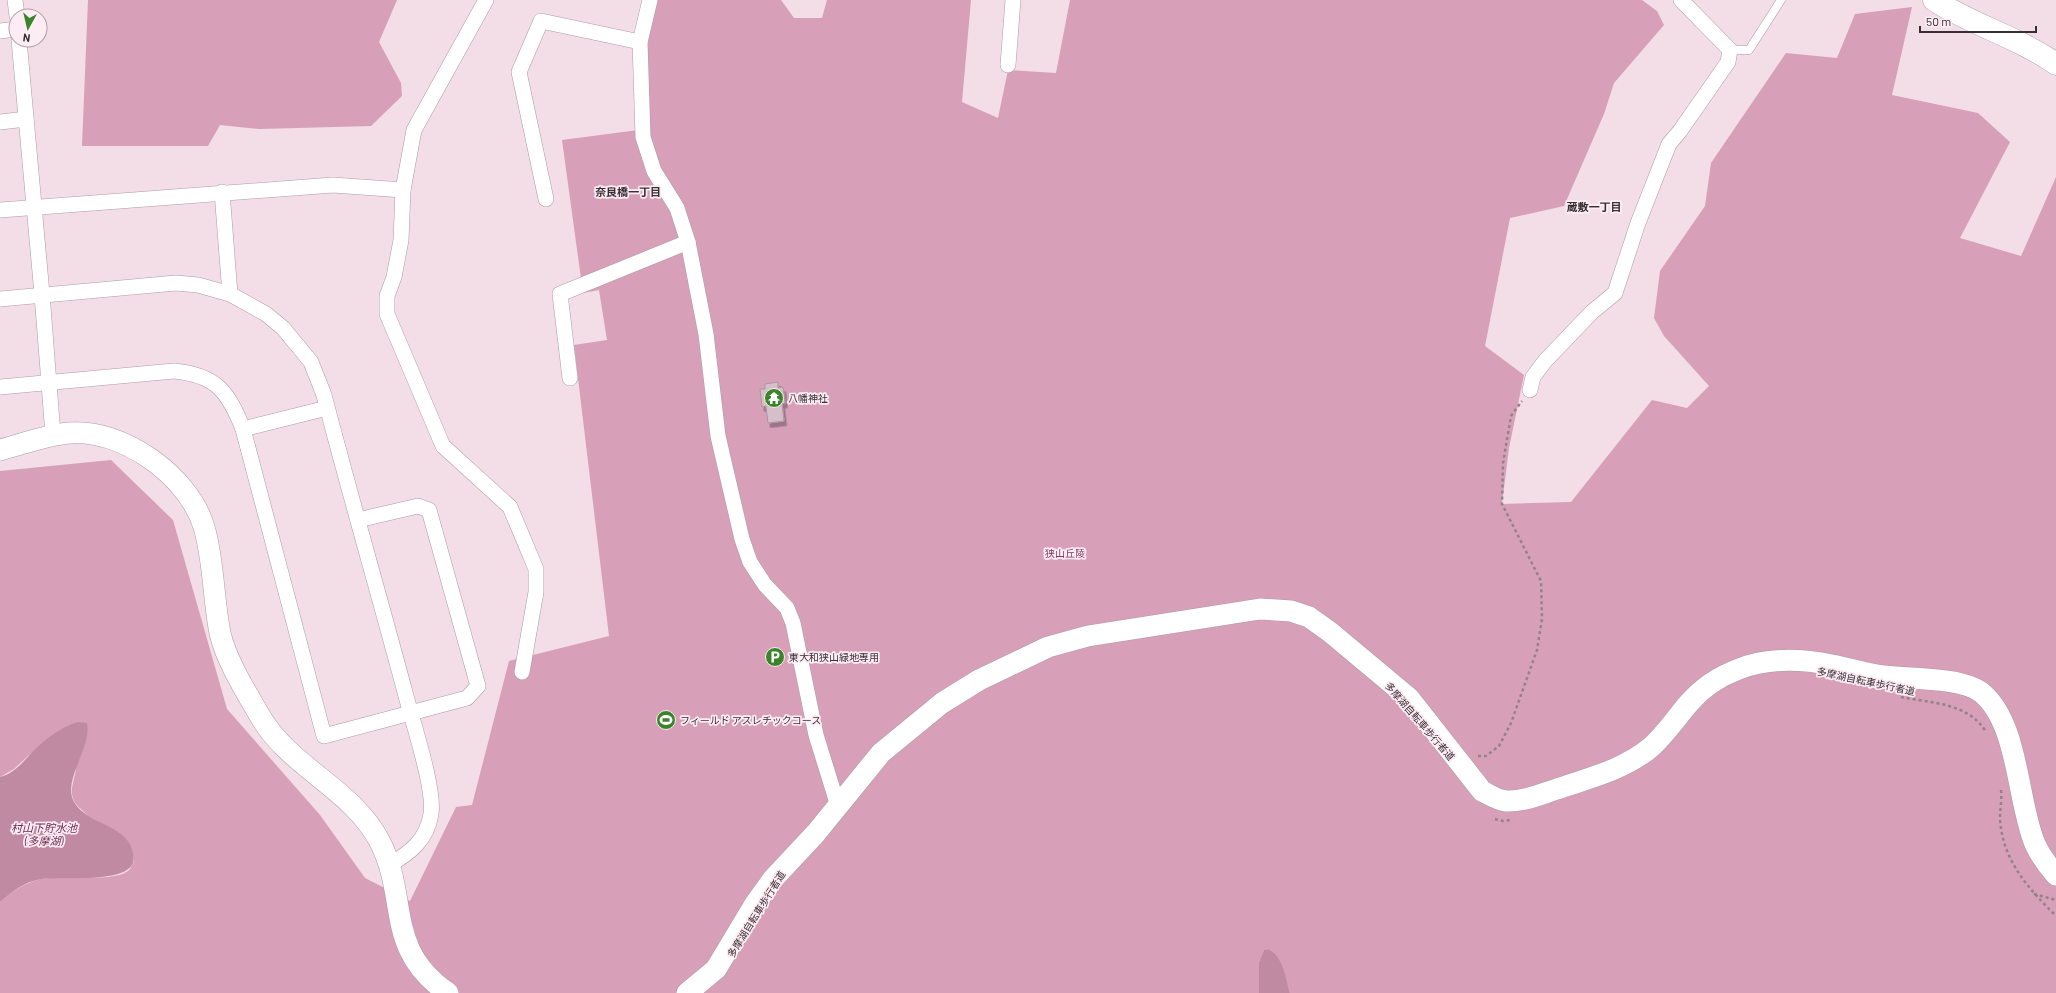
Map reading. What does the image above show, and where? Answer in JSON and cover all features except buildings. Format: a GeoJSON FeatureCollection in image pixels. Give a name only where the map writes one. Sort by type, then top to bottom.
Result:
{"type":"FeatureCollection","features":[{"type":"Feature","properties":{"kind":"main road"},"geometry":{"type":"LineString","coordinates":[[1934,0],[1960,16],[2027,46],[2056,64]]}},
{"type":"Feature","properties":{"kind":"street"},"geometry":{"type":"LineString","coordinates":[[486,0],[414,130],[403,190],[401,240],[394,277],[387,296],[387,314],[443,446],[510,507],[536,569],[536,592],[522,672]]}},
{"type":"Feature","properties":{"kind":"street"},"geometry":{"type":"LineString","coordinates":[[650,0],[640,42],[643,137],[654,171],[677,208],[688,242],[705,327],[718,436],[742,539],[750,562],[765,585],[787,608],[793,623],[816,735],[838,806]]}},
{"type":"Feature","properties":{"kind":"street"},"geometry":{"type":"LineString","coordinates":[[1008,65],[1013,0]]}},
{"type":"Feature","properties":{"kind":"street"},"geometry":{"type":"LineString","coordinates":[[1530,390],[1533,377],[1544,361],[1592,312],[1615,293],[1638,223],[1670,144],[1680,132],[1728,62],[1730,50],[1681,0]]}},
{"type":"Feature","properties":{"kind":"street"},"geometry":{"type":"LineString","coordinates":[[546,199],[520,72],[541,21],[640,42]]}},
{"type":"Feature","properties":{"kind":"street"},"geometry":{"type":"LineString","coordinates":[[20,48],[53,435]]}},
{"type":"Feature","properties":{"kind":"street"},"geometry":{"type":"LineString","coordinates":[[0,122],[26,119]]}},
{"type":"Feature","properties":{"kind":"street"},"geometry":{"type":"LineString","coordinates":[[0,210],[34,206],[333,185],[403,190]]}},
{"type":"Feature","properties":{"kind":"street"},"geometry":{"type":"LineString","coordinates":[[222,192],[230,294]]}},
{"type":"Feature","properties":{"kind":"street"},"geometry":{"type":"LineString","coordinates":[[570,378],[560,294],[688,242]]}},
{"type":"Feature","properties":{"kind":"street"},"geometry":{"type":"LineString","coordinates":[[0,299],[176,283],[198,285],[230,294],[266,314],[284,328],[311,362],[327,408],[358,520],[411,714],[428,785],[431,813],[427,829],[421,840],[409,854],[389,865]]}},
{"type":"Feature","properties":{"kind":"street"},"geometry":{"type":"LineString","coordinates":[[0,387],[150,372],[174,371],[193,373],[205,378],[225,393],[234,405],[242,429],[324,736],[467,698],[478,686],[429,510],[418,506],[358,520]]}},
{"type":"Feature","properties":{"kind":"street"},"geometry":{"type":"LineString","coordinates":[[242,429],[327,408]]}},
{"type":"Feature","properties":{"kind":"street"},"geometry":{"type":"LineString","coordinates":[[0,450],[53,435],[71,432],[108,437],[161,465],[182,485],[204,525],[220,634],[224,646],[260,717],[276,740],[356,810],[379,842],[389,865],[402,931],[411,954],[421,969],[437,985],[448,993]]}},
{"type":"Feature","properties":{"kind":"street"},"geometry":{"type":"LineString","coordinates":[[687,993],[716,969],[755,904],[773,879],[816,833],[881,752],[942,703],[979,680],[1013,662],[1048,647],[1088,636],[1260,609],[1291,611],[1309,617],[1336,636],[1409,698],[1482,791],[1498,800],[1508,801],[1532,797],[1603,774],[1633,760],[1662,736],[1690,702],[1704,689],[1722,677],[1740,668],[1767,662],[1809,662],[1881,676],[1965,684],[1981,692],[1992,704],[2001,720],[2011,747],[2026,813],[2035,844],[2047,864],[2056,875]]}},
{"type":"Feature","properties":{"kind":"lane"},"geometry":{"type":"LineString","coordinates":[[1730,50],[1749,50],[1781,0]]}},
{"type":"Feature","properties":{"kind":"path"},"geometry":{"type":"LineString","coordinates":[[1476,756],[1486,756],[1499,746],[1511,723],[1537,650],[1542,618],[1541,581],[1502,504],[1503,463],[1511,416],[1530,390]]}},
{"type":"Feature","properties":{"kind":"path","name":"多摩湖自転車歩行者道"},"geometry":{"type":"LineString","coordinates":[[1900,697],[1958,708],[1975,718],[1987,736]]}},
{"type":"Feature","properties":{"kind":"path"},"geometry":{"type":"LineString","coordinates":[[2001,782],[2000,819],[2005,846],[2012,863],[2034,894],[2056,916]]}},
{"type":"Feature","properties":{"kind":"path"},"geometry":{"type":"LineString","coordinates":[[1493,818],[1503,821],[1515,820]]}},
{"type":"Feature","properties":{"kind":"path"},"geometry":{"type":"LineString","coordinates":[[2034,894],[2056,900]]}},
{"type":"Feature","properties":{"kind":"green space"},"geometry":{"type":"Polygon","coordinates":[[[88,0],[397,0],[379,42],[401,83],[402,96],[371,126],[259,129],[220,125],[208,146],[82,146],[88,0]]]}},
{"type":"Feature","properties":{"kind":"green space","name":"狭山丘陵"},"geometry":{"type":"Polygon","coordinates":[[[654,0],[781,0],[794,18],[822,18],[827,0],[971,0],[962,102],[998,118],[1008,70],[1056,73],[1070,0],[1642,0],[1657,11],[1664,25],[1614,83],[1604,114],[1564,206],[1510,218],[1485,346],[1524,375],[1509,448],[1502,504],[1571,502],[1652,400],[1687,408],[1709,386],[1664,336],[1654,318],[1660,271],[1705,206],[1711,163],[1786,53],[1837,58],[1855,14],[1912,7],[1892,95],[1978,113],[2010,142],[1960,238],[2021,256],[2056,177],[2056,993],[1290,993],[1285,974],[1277,957],[1268,949],[1264,950],[1259,962],[1259,993],[0,993],[0,902],[18,888],[40,879],[100,878],[112,876],[122,874],[129,870],[134,862],[127,841],[121,835],[84,812],[74,801],[72,796],[72,787],[76,764],[69,725],[28,756],[14,769],[0,777],[0,471],[111,460],[173,520],[227,709],[320,815],[365,878],[410,901],[456,807],[472,805],[509,661],[609,636],[574,345],[607,340],[599,290],[583,293],[562,140],[646,129],[646,43],[654,0]]]}},
{"type":"Feature","properties":{"kind":"water","name":"村山下貯水池 (多摩湖)"},"geometry":{"type":"Polygon","coordinates":[[[73,723],[87,723],[87,733],[72,784],[71,793],[74,802],[80,810],[88,816],[124,837],[130,844],[133,854],[133,863],[128,870],[118,874],[92,878],[51,878],[35,880],[19,888],[0,902],[0,777],[18,767],[38,746],[51,736],[73,723]]]}},
{"type":"Feature","properties":{"kind":"water"},"geometry":{"type":"Polygon","coordinates":[[[1268,949],[1273,952],[1280,962],[1290,993],[1259,993],[1259,962],[1264,950],[1268,949]]]}},
{"type":"Feature","properties":{"kind":"place","name":"八幡神社"},"geometry":{"type":"Point","coordinates":[774,398]}},
{"type":"Feature","properties":{"kind":"place","name":"東大和狭山緑地専用"},"geometry":{"type":"Point","coordinates":[775,657]}},
{"type":"Feature","properties":{"kind":"place","name":"フィールド アスレチックコース"},"geometry":{"type":"Point","coordinates":[666,720]}},
{"type":"Feature","properties":{"kind":"district","name":"奈良橋一丁目"},"geometry":{"type":"Point","coordinates":[628,192]}},
{"type":"Feature","properties":{"kind":"district","name":"蔵敷一丁目"},"geometry":{"type":"Point","coordinates":[1594,207]}}]}
